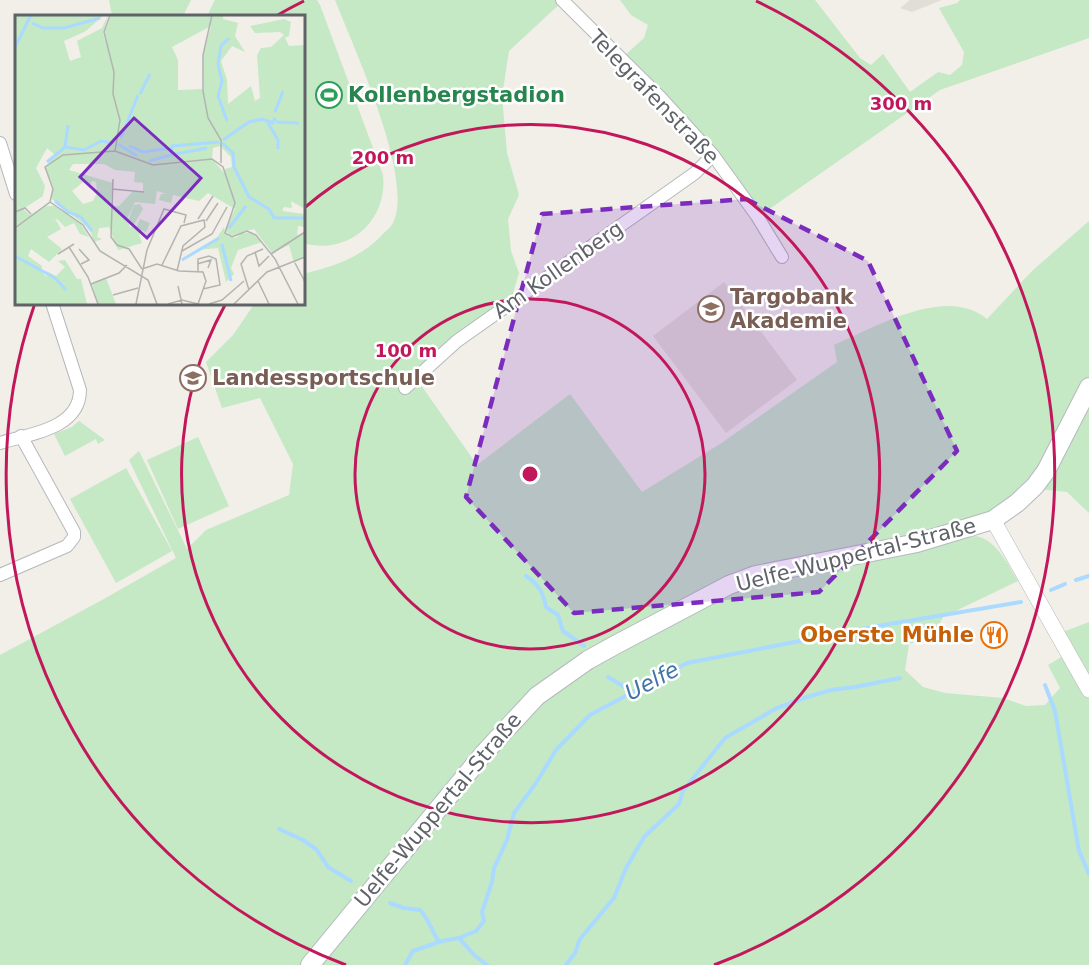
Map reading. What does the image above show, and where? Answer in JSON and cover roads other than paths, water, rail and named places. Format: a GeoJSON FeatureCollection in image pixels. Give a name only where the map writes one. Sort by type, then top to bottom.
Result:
{"type":"FeatureCollection","features":[{"type":"Feature","properties":{"kind":"main road","name":"Uelfe-Wuppertal-Straße"},"geometry":{"type":"LineString","coordinates":[[310,965],[503,731],[537,696],[588,660],[729,585],[756,575],[917,543],[993,520],[1017,503],[1035,486],[1046,471],[1089,387]]}},
{"type":"Feature","properties":{"kind":"street","name":"Telegrafenstraße"},"geometry":{"type":"LineString","coordinates":[[562,0],[660,97],[713,155],[757,216],[782,257]]}},
{"type":"Feature","properties":{"kind":"street"},"geometry":{"type":"LineString","coordinates":[[0,143],[15,191]]}},
{"type":"Feature","properties":{"kind":"street","name":"Am Kollenberg"},"geometry":{"type":"LineString","coordinates":[[405,388],[457,341],[671,190],[713,155]]}},
{"type":"Feature","properties":{"kind":"street"},"geometry":{"type":"LineString","coordinates":[[0,443],[65,421],[78,404],[80,390],[51,304]]}},
{"type":"Feature","properties":{"kind":"street"},"geometry":{"type":"LineString","coordinates":[[0,576],[67,546],[74,537],[74,532],[21,436]]}},
{"type":"Feature","properties":{"kind":"street"},"geometry":{"type":"LineString","coordinates":[[993,520],[1089,690]]}},
{"type":"Feature","properties":{"kind":"waterway"},"geometry":{"type":"LineString","coordinates":[[526,576],[540,589],[546,607],[558,615],[563,631],[584,646]]}},
{"type":"Feature","properties":{"kind":"waterway","name":"Uelfe"},"geometry":{"type":"LineString","coordinates":[[1076,580],[1089,576]]}},
{"type":"Feature","properties":{"kind":"waterway","name":"Uelfe"},"geometry":{"type":"LineString","coordinates":[[1051,590],[1065,584]]}},
{"type":"Feature","properties":{"kind":"waterway","name":"Uelfe"},"geometry":{"type":"LineString","coordinates":[[487,965],[474,955],[459,938],[476,931],[484,921],[482,912],[494,868],[507,840],[514,813],[556,750],[590,715],[687,663],[872,627],[1021,602]]}},
{"type":"Feature","properties":{"kind":"waterway"},"geometry":{"type":"LineString","coordinates":[[608,677],[633,692]]}},
{"type":"Feature","properties":{"kind":"waterway"},"geometry":{"type":"LineString","coordinates":[[566,965],[575,953],[580,939],[614,898],[626,868],[644,837],[679,804],[683,791],[725,738],[777,708],[807,697],[831,690],[900,678]]}},
{"type":"Feature","properties":{"kind":"waterway"},"geometry":{"type":"LineString","coordinates":[[1045,685],[1055,711],[1079,851],[1089,874]]}},
{"type":"Feature","properties":{"kind":"waterway"},"geometry":{"type":"LineString","coordinates":[[279,829],[303,840],[317,850],[328,867],[351,881]]}},
{"type":"Feature","properties":{"kind":"waterway"},"geometry":{"type":"LineString","coordinates":[[390,903],[420,910],[439,942]]}},
{"type":"Feature","properties":{"kind":"waterway"},"geometry":{"type":"LineString","coordinates":[[405,965],[413,951],[459,938]]}},
{"type":"Feature","properties":{"kind":"place","name":"Kollenbergstadion"},"geometry":{"type":"Point","coordinates":[329,95]}},
{"type":"Feature","properties":{"kind":"place","name":"Targobank Akademie"},"geometry":{"type":"Point","coordinates":[711,309]}},
{"type":"Feature","properties":{"kind":"place","name":"Landessportschule"},"geometry":{"type":"Point","coordinates":[193,378]}},
{"type":"Feature","properties":{"kind":"place","name":"Oberste Mühle"},"geometry":{"type":"Point","coordinates":[994,635]}}]}
